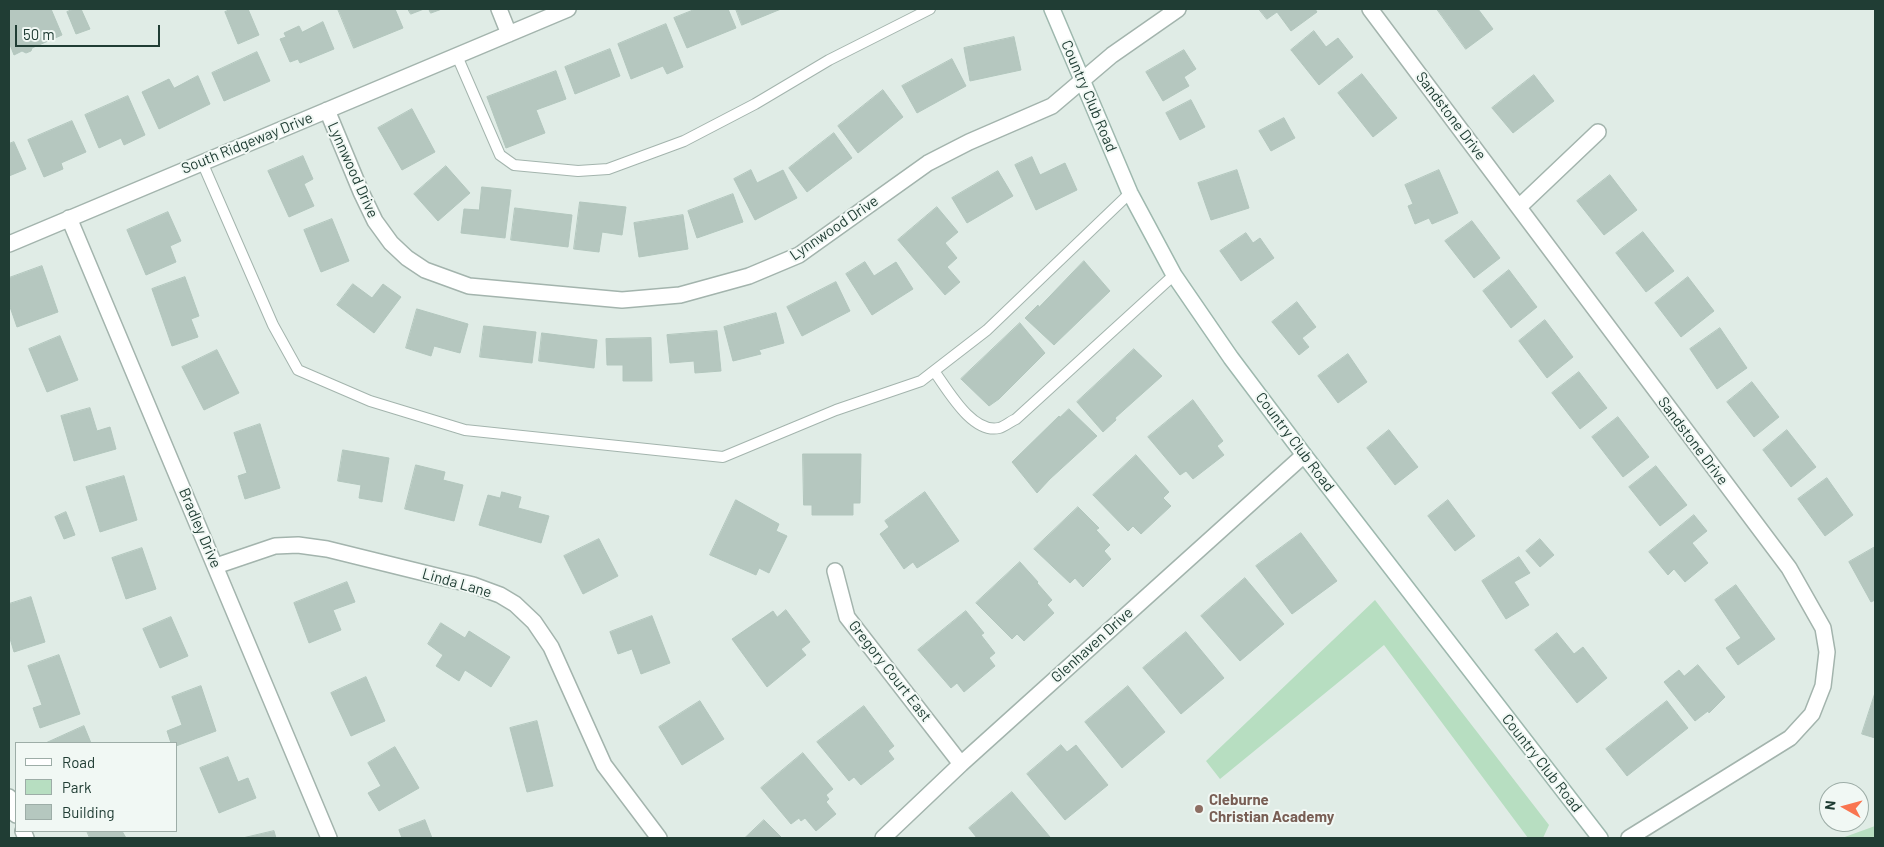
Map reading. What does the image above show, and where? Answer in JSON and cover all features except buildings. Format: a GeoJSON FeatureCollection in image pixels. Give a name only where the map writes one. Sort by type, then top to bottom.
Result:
{"type":"FeatureCollection","features":[{"type":"Feature","properties":{"kind":"street"},"geometry":{"type":"LineString","coordinates":[[499,9],[509,34]]}},
{"type":"Feature","properties":{"kind":"street","name":"South Ridgeway Drive"},"geometry":{"type":"LineString","coordinates":[[9,244],[568,9]]}},
{"type":"Feature","properties":{"kind":"street","name":"Country Club Road"},"geometry":{"type":"LineString","coordinates":[[1052,9],[1130,193],[1174,275],[1231,358],[1304,455],[1600,838]]}},
{"type":"Feature","properties":{"kind":"street","name":"Lynnwood Drive"},"geometry":{"type":"LineString","coordinates":[[327,110],[360,192],[375,221],[391,243],[407,258],[425,270],[469,286],[622,300],[680,295],[749,276],[799,255],[928,164],[969,142],[1052,106],[1112,55],[1178,9]]}},
{"type":"Feature","properties":{"kind":"street","name":"Sandstone Drive"},"geometry":{"type":"LineString","coordinates":[[1370,9],[1789,568],[1823,628],[1827,652],[1823,686],[1812,714],[1790,738],[1629,838]]}},
{"type":"Feature","properties":{"kind":"street"},"geometry":{"type":"LineString","coordinates":[[1518,207],[1598,132]]}},
{"type":"Feature","properties":{"kind":"street","name":"Bradley Drive"},"geometry":{"type":"LineString","coordinates":[[69,218],[329,838]]}},
{"type":"Feature","properties":{"kind":"street","name":"Glenhaven Drive"},"geometry":{"type":"LineString","coordinates":[[883,838],[961,764],[1304,455]]}},
{"type":"Feature","properties":{"kind":"street","name":"Linda Lane"},"geometry":{"type":"LineString","coordinates":[[216,566],[275,546],[298,545],[327,549],[473,585],[500,595],[515,604],[534,622],[551,647],[604,765],[659,838]]}},
{"type":"Feature","properties":{"kind":"street","name":"Gregory Court East"},"geometry":{"type":"LineString","coordinates":[[835,571],[847,617],[961,764]]}},
{"type":"Feature","properties":{"kind":"street"},"geometry":{"type":"LineString","coordinates":[[9,797],[15,812]]}},
{"type":"Feature","properties":{"kind":"lane"},"geometry":{"type":"LineString","coordinates":[[457,56],[500,155],[514,165],[578,171],[608,170],[684,141],[755,104],[829,60],[930,9]]}},
{"type":"Feature","properties":{"kind":"lane"},"geometry":{"type":"LineString","coordinates":[[202,162],[274,325],[298,370],[370,401],[464,430],[723,458],[836,410],[921,381],[987,330],[1130,193]]}},
{"type":"Feature","properties":{"kind":"lane"},"geometry":{"type":"LineString","coordinates":[[934,371],[968,416],[981,427],[999,428],[1016,418],[1174,275]]}},
{"type":"Feature","properties":{"kind":"green space"},"geometry":{"type":"Polygon","coordinates":[[[1375,600],[1549,825],[1543,838],[1528,838],[1384,645],[1220,779],[1206,761],[1375,600]]]}},
{"type":"Feature","properties":{"kind":"green space"},"geometry":{"type":"Polygon","coordinates":[[[1875,826],[1875,838],[1842,838],[1858,832],[1869,832],[1869,828],[1875,826]]]}},
{"type":"Feature","properties":{"kind":"place","name":"Cleburne Christian Academy"},"geometry":{"type":"Point","coordinates":[1199,809]}}]}
